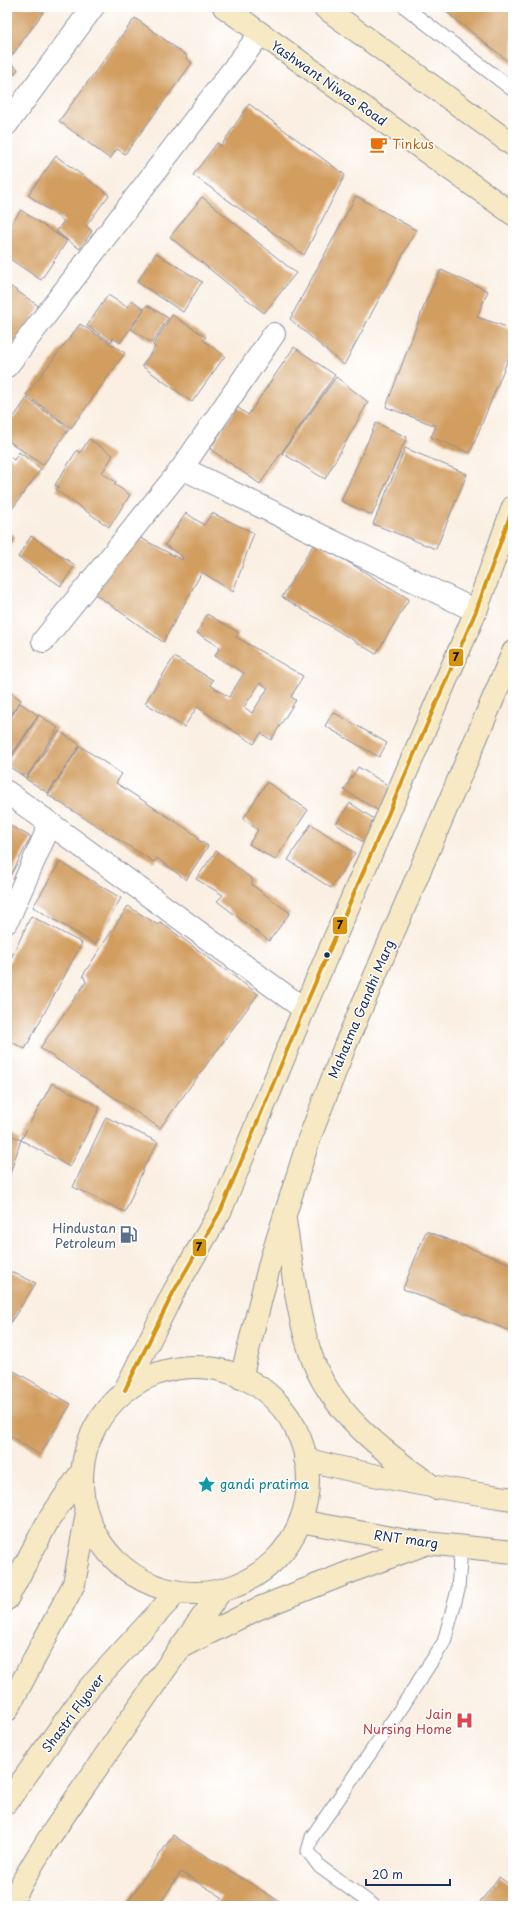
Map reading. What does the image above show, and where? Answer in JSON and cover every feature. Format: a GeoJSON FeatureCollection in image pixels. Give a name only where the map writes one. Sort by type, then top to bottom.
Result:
{"type":"FeatureCollection","features":[{"type":"Feature","properties":{"kind":"main road","name":"Yashwant Niwas Road"},"geometry":{"type":"LineString","coordinates":[[224,7],[513,214]]}},
{"type":"Feature","properties":{"kind":"main road"},"geometry":{"type":"LineString","coordinates":[[324,7],[513,145]]}},
{"type":"Feature","properties":{"kind":"main road"},"geometry":{"type":"LineString","coordinates":[[7,1599],[48,1521],[80,1474],[91,1432],[125,1390],[174,1290],[221,1210],[304,1009],[476,611],[513,507]]}},
{"type":"Feature","properties":{"kind":"main road","name":"Mahatma Gandhi Marg"},"geometry":{"type":"LineString","coordinates":[[241,1378],[271,1259],[309,1139],[345,1046],[513,652]]}},
{"type":"Feature","properties":{"kind":"main road"},"geometry":{"type":"LineString","coordinates":[[285,1215],[297,1304],[310,1353],[324,1381],[340,1406],[366,1435],[395,1460],[435,1488]]}},
{"type":"Feature","properties":{"kind":"main road"},"geometry":{"type":"LineString","coordinates":[[86,1518],[107,1553],[138,1580],[176,1593],[221,1591],[259,1574],[287,1547],[304,1513],[309,1475],[300,1437],[292,1420],[260,1386],[216,1367],[168,1369],[125,1390]]}},
{"type":"Feature","properties":{"kind":"main road"},"geometry":{"type":"LineString","coordinates":[[305,1460],[364,1474],[435,1488],[513,1499]]}},
{"type":"Feature","properties":{"kind":"main road"},"geometry":{"type":"LineString","coordinates":[[9,1707],[74,1584],[86,1518],[80,1474]]}},
{"type":"Feature","properties":{"kind":"main road","name":"RNT marg"},"geometry":{"type":"LineString","coordinates":[[300,1521],[407,1541],[513,1552]]}},
{"type":"Feature","properties":{"kind":"main road"},"geometry":{"type":"LineString","coordinates":[[180,1647],[256,1610],[355,1570],[428,1543]]}},
{"type":"Feature","properties":{"kind":"main road"},"geometry":{"type":"LineString","coordinates":[[10,1906],[20,1885],[74,1800],[180,1647],[221,1591]]}},
{"type":"Feature","properties":{"kind":"main road","name":"Shastri Flyover"},"geometry":{"type":"LineString","coordinates":[[7,1802],[88,1689],[176,1593]]}},
{"type":"Feature","properties":{"kind":"street"},"geometry":{"type":"LineString","coordinates":[[7,124],[93,7]]}},
{"type":"Feature","properties":{"kind":"street"},"geometry":{"type":"LineString","coordinates":[[7,366],[260,34]]}},
{"type":"Feature","properties":{"kind":"street"},"geometry":{"type":"LineString","coordinates":[[43,641],[182,468],[274,334]]}},
{"type":"Feature","properties":{"kind":"street"},"geometry":{"type":"LineString","coordinates":[[182,468],[476,611]]}},
{"type":"Feature","properties":{"kind":"street"},"geometry":{"type":"LineString","coordinates":[[7,792],[304,1009]]}},
{"type":"Feature","properties":{"kind":"street"},"geometry":{"type":"LineString","coordinates":[[7,922],[50,824]]}},
{"type":"Feature","properties":{"kind":"lane"},"geometry":{"type":"LineString","coordinates":[[405,7],[513,90]]}},
{"type":"Feature","properties":{"kind":"lane"},"geometry":{"type":"LineString","coordinates":[[374,1906],[320,1867],[308,1851],[312,1837],[400,1710],[444,1642],[458,1590],[460,1546]]}},
{"type":"Feature","properties":{"kind":"building"},"geometry":{"type":"Polygon","coordinates":[[[7,7],[47,7],[8,61],[18,69],[7,83],[7,7]]]}},
{"type":"Feature","properties":{"kind":"building"},"geometry":{"type":"Polygon","coordinates":[[[440,7],[513,7],[513,65],[440,7]]]}},
{"type":"Feature","properties":{"kind":"building"},"geometry":{"type":"Polygon","coordinates":[[[135,18],[187,56],[186,58],[192,63],[125,154],[117,149],[110,159],[59,121],[135,18]]]}},
{"type":"Feature","properties":{"kind":"building"},"geometry":{"type":"Polygon","coordinates":[[[249,104],[345,175],[304,255],[193,175],[217,143],[221,146],[249,104]]]}},
{"type":"Feature","properties":{"kind":"building"},"geometry":{"type":"Polygon","coordinates":[[[56,156],[109,195],[86,226],[92,231],[80,249],[56,232],[64,221],[28,195],[56,156]]]}},
{"type":"Feature","properties":{"kind":"building"},"geometry":{"type":"Polygon","coordinates":[[[356,196],[416,230],[344,365],[290,319],[356,196]]]}},
{"type":"Feature","properties":{"kind":"building"},"geometry":{"type":"Polygon","coordinates":[[[202,197],[296,273],[264,313],[170,237],[202,197]]]}},
{"type":"Feature","properties":{"kind":"building"},"geometry":{"type":"Polygon","coordinates":[[[21,210],[67,241],[41,280],[7,257],[7,230],[21,210]]]}},
{"type":"Feature","properties":{"kind":"building"},"geometry":{"type":"Polygon","coordinates":[[[156,253],[202,282],[183,312],[137,282],[156,253]]]}},
{"type":"Feature","properties":{"kind":"building"},"geometry":{"type":"Polygon","coordinates":[[[441,270],[488,291],[477,317],[513,329],[511,337],[513,338],[513,347],[470,453],[431,437],[436,426],[386,407],[427,298],[441,270]]]}},
{"type":"Feature","properties":{"kind":"building"},"geometry":{"type":"Polygon","coordinates":[[[7,284],[40,307],[7,355],[7,284]]]}},
{"type":"Feature","properties":{"kind":"building"},"geometry":{"type":"Polygon","coordinates":[[[108,295],[127,307],[132,300],[144,309],[120,343],[113,338],[111,342],[87,326],[108,295]]]}},
{"type":"Feature","properties":{"kind":"building"},"geometry":{"type":"Polygon","coordinates":[[[147,305],[168,318],[152,343],[131,329],[147,305]]]}},
{"type":"Feature","properties":{"kind":"building"},"geometry":{"type":"Polygon","coordinates":[[[172,315],[206,337],[203,340],[225,356],[192,402],[142,366],[155,347],[153,345],[172,315]]]}},
{"type":"Feature","properties":{"kind":"building"},"geometry":{"type":"Polygon","coordinates":[[[80,324],[125,353],[71,428],[26,395],[80,324]]]}},
{"type":"Feature","properties":{"kind":"building"},"geometry":{"type":"Polygon","coordinates":[[[294,347],[335,375],[260,484],[210,449],[237,407],[248,415],[294,347]]]}},
{"type":"Feature","properties":{"kind":"building"},"geometry":{"type":"Polygon","coordinates":[[[336,377],[368,402],[325,479],[282,453],[336,377]]]}},
{"type":"Feature","properties":{"kind":"building"},"geometry":{"type":"Polygon","coordinates":[[[27,398],[69,429],[43,465],[7,440],[7,427],[27,398]]]}},
{"type":"Feature","properties":{"kind":"building"},"geometry":{"type":"Polygon","coordinates":[[[376,423],[407,437],[372,515],[341,501],[376,423]]]}},
{"type":"Feature","properties":{"kind":"building"},"geometry":{"type":"Polygon","coordinates":[[[89,439],[113,455],[102,473],[116,482],[114,484],[130,495],[109,527],[56,490],[59,487],[55,485],[77,450],[80,453],[89,439]]]}},
{"type":"Feature","properties":{"kind":"building"},"geometry":{"type":"Polygon","coordinates":[[[405,448],[467,474],[436,549],[373,524],[405,448]]]}},
{"type":"Feature","properties":{"kind":"building"},"geometry":{"type":"Polygon","coordinates":[[[19,452],[41,469],[12,509],[7,505],[7,455],[14,460],[19,452]]]}},
{"type":"Feature","properties":{"kind":"building"},"geometry":{"type":"Polygon","coordinates":[[[186,513],[204,525],[212,513],[254,533],[233,592],[202,572],[163,642],[95,594],[135,535],[182,560],[183,557],[165,545],[186,513]]]}},
{"type":"Feature","properties":{"kind":"building"},"geometry":{"type":"Polygon","coordinates":[[[7,533],[15,538],[7,551],[7,533]]]}},
{"type":"Feature","properties":{"kind":"building"},"geometry":{"type":"Polygon","coordinates":[[[31,536],[75,565],[61,586],[18,557],[31,536]]]}},
{"type":"Feature","properties":{"kind":"building"},"geometry":{"type":"Polygon","coordinates":[[[315,542],[409,599],[376,654],[282,597],[315,542]]]}},
{"type":"Feature","properties":{"kind":"building"},"geometry":{"type":"Polygon","coordinates":[[[207,614],[239,633],[236,637],[303,676],[291,697],[296,700],[271,740],[261,733],[254,744],[197,707],[184,727],[145,703],[174,657],[213,680],[210,685],[229,697],[244,673],[215,656],[220,647],[197,633],[207,614]],[[260,683],[244,707],[252,713],[268,688],[260,683]]]}},
{"type":"Feature","properties":{"kind":"building"},"geometry":{"type":"Polygon","coordinates":[[[7,690],[21,700],[7,721],[7,690]]]}},
{"type":"Feature","properties":{"kind":"building"},"geometry":{"type":"Polygon","coordinates":[[[20,703],[38,715],[7,762],[7,723],[20,703]]]}},
{"type":"Feature","properties":{"kind":"building"},"geometry":{"type":"Polygon","coordinates":[[[333,712],[387,743],[379,757],[325,726],[333,712]]]}},
{"type":"Feature","properties":{"kind":"building"},"geometry":{"type":"Polygon","coordinates":[[[39,715],[58,728],[26,778],[7,765],[39,715]]]}},
{"type":"Feature","properties":{"kind":"building"},"geometry":{"type":"Polygon","coordinates":[[[59,731],[80,745],[48,793],[26,779],[59,731]]]}},
{"type":"Feature","properties":{"kind":"building"},"geometry":{"type":"Polygon","coordinates":[[[80,746],[122,774],[116,783],[199,837],[197,839],[208,846],[186,880],[157,858],[154,862],[48,795],[80,746]]]}},
{"type":"Feature","properties":{"kind":"building"},"geometry":{"type":"Polygon","coordinates":[[[358,767],[393,788],[379,811],[344,790],[358,767]]]}},
{"type":"Feature","properties":{"kind":"building"},"geometry":{"type":"Polygon","coordinates":[[[267,782],[308,810],[275,860],[249,844],[258,830],[243,819],[267,782]]]}},
{"type":"Feature","properties":{"kind":"building"},"geometry":{"type":"Polygon","coordinates":[[[350,803],[380,823],[366,844],[336,824],[350,803]]]}},
{"type":"Feature","properties":{"kind":"building"},"geometry":{"type":"Polygon","coordinates":[[[7,824],[31,837],[7,882],[7,824]]]}},
{"type":"Feature","properties":{"kind":"building"},"geometry":{"type":"Polygon","coordinates":[[[311,824],[355,853],[331,888],[288,860],[311,824]]]}},
{"type":"Feature","properties":{"kind":"building"},"geometry":{"type":"Polygon","coordinates":[[[216,851],[252,879],[252,885],[290,913],[269,941],[217,901],[223,895],[196,879],[216,851]]]}},
{"type":"Feature","properties":{"kind":"building"},"geometry":{"type":"Polygon","coordinates":[[[60,862],[121,898],[95,944],[33,907],[60,862]]]}},
{"type":"Feature","properties":{"kind":"building"},"geometry":{"type":"Polygon","coordinates":[[[128,906],[158,925],[160,922],[258,994],[160,1128],[40,1048],[86,982],[83,975],[128,906]]]}},
{"type":"Feature","properties":{"kind":"building"},"geometry":{"type":"Polygon","coordinates":[[[31,916],[82,943],[25,1049],[7,1040],[7,967],[31,916]]]}},
{"type":"Feature","properties":{"kind":"building"},"geometry":{"type":"Polygon","coordinates":[[[52,1083],[100,1107],[70,1167],[21,1140],[52,1083]]]}},
{"type":"Feature","properties":{"kind":"building"},"geometry":{"type":"Polygon","coordinates":[[[106,1117],[158,1142],[146,1163],[125,1212],[73,1187],[106,1117]]]}},
{"type":"Feature","properties":{"kind":"building"},"geometry":{"type":"Polygon","coordinates":[[[7,1133],[21,1140],[7,1183],[7,1133]]]}},
{"type":"Feature","properties":{"kind":"building"},"geometry":{"type":"Polygon","coordinates":[[[426,1231],[513,1265],[513,1332],[403,1289],[426,1231]]]}},
{"type":"Feature","properties":{"kind":"building"},"geometry":{"type":"Polygon","coordinates":[[[7,1270],[36,1283],[7,1328],[7,1270]]]}},
{"type":"Feature","properties":{"kind":"building"},"geometry":{"type":"Polygon","coordinates":[[[7,1367],[71,1404],[40,1455],[7,1434],[7,1367]]]}},
{"type":"Feature","properties":{"kind":"building"},"geometry":{"type":"Polygon","coordinates":[[[173,1835],[287,1906],[216,1906],[222,1897],[181,1872],[158,1906],[125,1906],[173,1835]]]}},
{"type":"Feature","properties":{"kind":"building"},"geometry":{"type":"Polygon","coordinates":[[[499,1877],[513,1887],[513,1906],[477,1906],[499,1877]]]}},
{"type":"Feature","properties":{"kind":"transit line","name":"7"},"geometry":{"type":"LineString","coordinates":[[125,1390],[174,1291],[221,1210],[304,1009],[476,611],[513,507]]}},
{"type":"Feature","properties":{"kind":"place","name":"Tinkus"},"geometry":{"type":"Point","coordinates":[379,144]}},
{"type":"Feature","properties":{"kind":"place","name":"Hindustan Petroleum"},"geometry":{"type":"Point","coordinates":[129,1235]}},
{"type":"Feature","properties":{"kind":"place","name":"gandi pratima"},"geometry":{"type":"Point","coordinates":[207,1484]}},
{"type":"Feature","properties":{"kind":"place","name":"Jain Nursing Home"},"geometry":{"type":"Point","coordinates":[465,1721]}}]}
